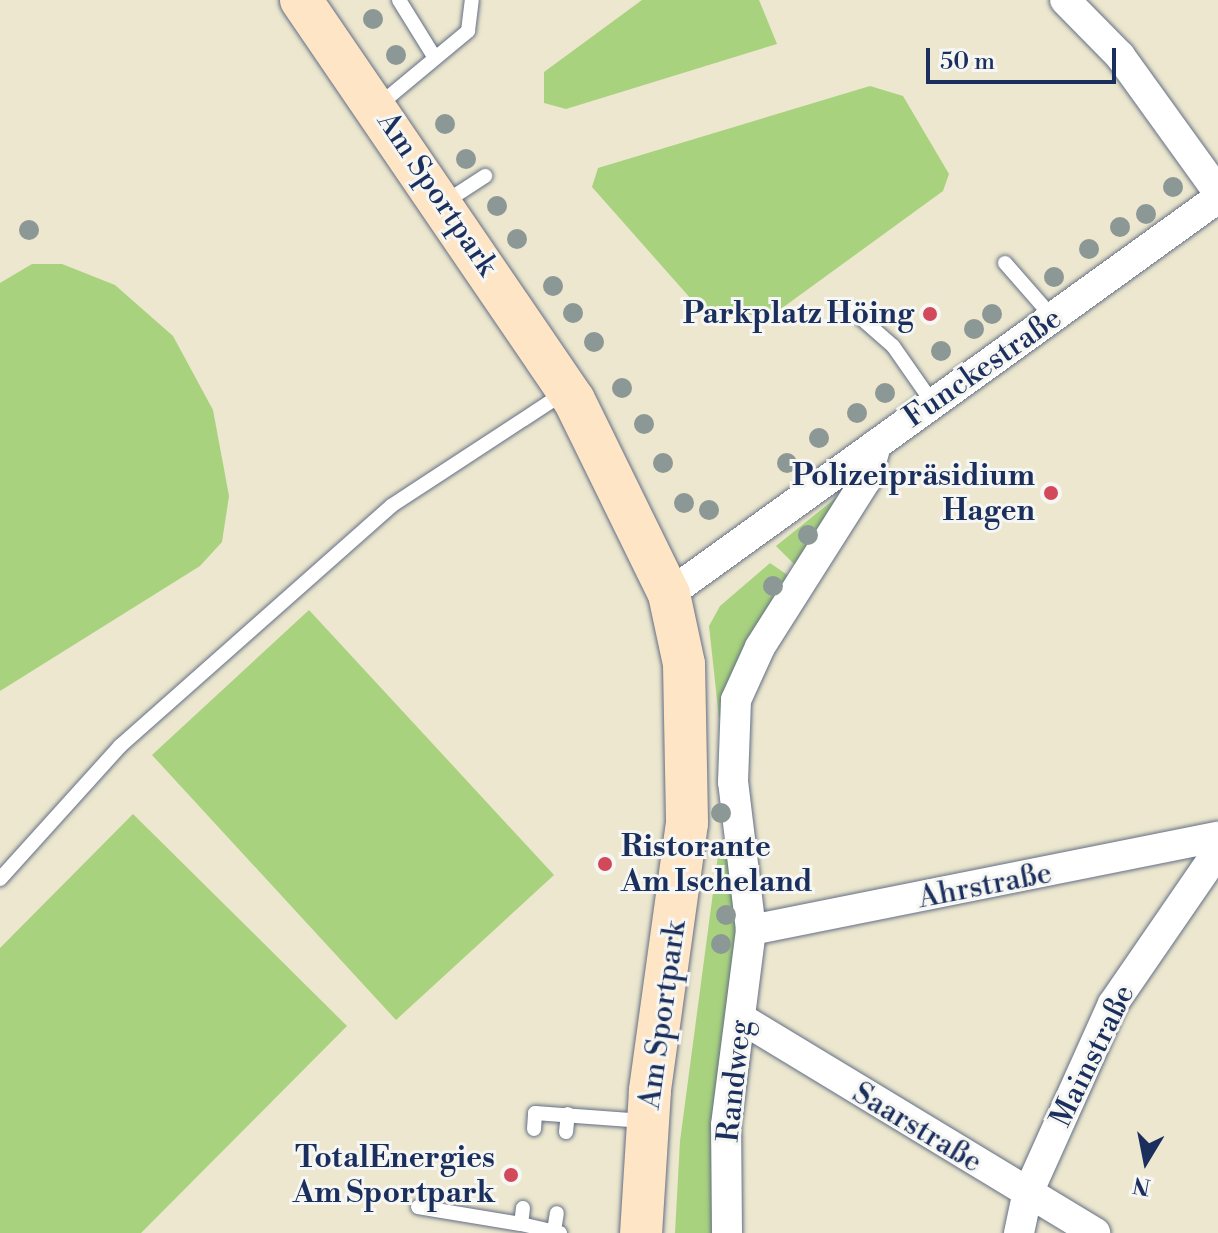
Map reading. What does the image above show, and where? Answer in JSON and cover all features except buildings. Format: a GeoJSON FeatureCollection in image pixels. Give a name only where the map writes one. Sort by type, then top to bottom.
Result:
{"type":"FeatureCollection","features":[{"type":"Feature","properties":{"kind":"main road","name":"Am Sportpark"},"geometry":{"type":"LineString","coordinates":[[301,0],[378,105],[568,390],[669,594],[684,664],[687,823],[648,1121],[641,1233]]}},
{"type":"Feature","properties":{"kind":"street"},"geometry":{"type":"LineString","coordinates":[[1065,0],[1120,56],[1218,195]]}},
{"type":"Feature","properties":{"kind":"street","name":"Funckestraße"},"geometry":{"type":"LineString","coordinates":[[669,594],[932,402],[1054,319],[1218,195]]}},
{"type":"Feature","properties":{"kind":"street"},"geometry":{"type":"LineString","coordinates":[[751,930],[733,782],[736,700],[760,647],[866,480],[876,444]]}},
{"type":"Feature","properties":{"kind":"street","name":"Ahrstraße"},"geometry":{"type":"LineString","coordinates":[[751,930],[1218,837]]}},
{"type":"Feature","properties":{"kind":"street","name":"Mainstraße"},"geometry":{"type":"LineString","coordinates":[[1019,1233],[1027,1195],[1113,1004],[1218,851]]}},
{"type":"Feature","properties":{"kind":"street","name":"Randweg"},"geometry":{"type":"LineString","coordinates":[[727,1233],[726,1125],[751,930]]}},
{"type":"Feature","properties":{"kind":"street","name":"Saarstraße"},"geometry":{"type":"LineString","coordinates":[[742,1019],[1027,1195],[1095,1233]]}},
{"type":"Feature","properties":{"kind":"lane"},"geometry":{"type":"LineString","coordinates":[[399,0],[435,58]]}},
{"type":"Feature","properties":{"kind":"lane"},"geometry":{"type":"LineString","coordinates":[[378,105],[468,31],[472,0]]}},
{"type":"Feature","properties":{"kind":"lane"},"geometry":{"type":"LineString","coordinates":[[444,204],[485,176]]}},
{"type":"Feature","properties":{"kind":"lane"},"geometry":{"type":"LineString","coordinates":[[1005,263],[1054,319]]}},
{"type":"Feature","properties":{"kind":"lane"},"geometry":{"type":"LineString","coordinates":[[853,311],[893,346],[932,402]]}},
{"type":"Feature","properties":{"kind":"lane"},"geometry":{"type":"LineString","coordinates":[[0,879],[120,746],[391,506],[568,390]]}},
{"type":"Feature","properties":{"kind":"lane"},"geometry":{"type":"LineString","coordinates":[[534,1129],[535,1113],[648,1121]]}},
{"type":"Feature","properties":{"kind":"lane"},"geometry":{"type":"LineString","coordinates":[[566,1132],[568,1114]]}},
{"type":"Feature","properties":{"kind":"lane"},"geometry":{"type":"LineString","coordinates":[[418,1207],[557,1232],[557,1213]]}},
{"type":"Feature","properties":{"kind":"lane"},"geometry":{"type":"LineString","coordinates":[[521,1224],[523,1208]]}},
{"type":"Feature","properties":{"kind":"green space"},"geometry":{"type":"Polygon","coordinates":[[[642,0],[759,0],[777,44],[566,109],[544,103],[544,72],[642,0]]]}},
{"type":"Feature","properties":{"kind":"green space"},"geometry":{"type":"Polygon","coordinates":[[[870,86],[903,96],[949,174],[943,191],[767,319],[740,312],[707,317],[592,187],[598,168],[870,86]]]}},
{"type":"Feature","properties":{"kind":"green space"},"geometry":{"type":"Polygon","coordinates":[[[32,264],[62,264],[115,285],[173,336],[213,410],[229,496],[222,542],[200,566],[0,691],[0,283],[32,264]]]}},
{"type":"Feature","properties":{"kind":"green space"},"geometry":{"type":"Polygon","coordinates":[[[842,493],[795,565],[776,546],[842,493]]]}},
{"type":"Feature","properties":{"kind":"green space"},"geometry":{"type":"Polygon","coordinates":[[[770,563],[789,576],[719,718],[709,626],[720,606],[770,563]]]}},
{"type":"Feature","properties":{"kind":"green space"},"geometry":{"type":"Polygon","coordinates":[[[309,610],[554,875],[396,1020],[152,755],[309,610]]]}},
{"type":"Feature","properties":{"kind":"green space"},"geometry":{"type":"Polygon","coordinates":[[[133,814],[347,1026],[141,1233],[0,1233],[0,948],[133,814]]]}},
{"type":"Feature","properties":{"kind":"green space"},"geometry":{"type":"Polygon","coordinates":[[[718,855],[731,857],[737,933],[711,1142],[715,1233],[675,1233],[680,1141],[718,855]]]}},
{"type":"Feature","properties":{"kind":"place","name":"Parkplatz Höing"},"geometry":{"type":"Point","coordinates":[930,314]}},
{"type":"Feature","properties":{"kind":"place","name":"Polizeipräsidium Hagen"},"geometry":{"type":"Point","coordinates":[1051,493]}},
{"type":"Feature","properties":{"kind":"place","name":"Ristorante Am Ischeland"},"geometry":{"type":"Point","coordinates":[605,864]}},
{"type":"Feature","properties":{"kind":"place","name":"TotalEnergies Am Sportpark"},"geometry":{"type":"Point","coordinates":[511,1175]}}]}
